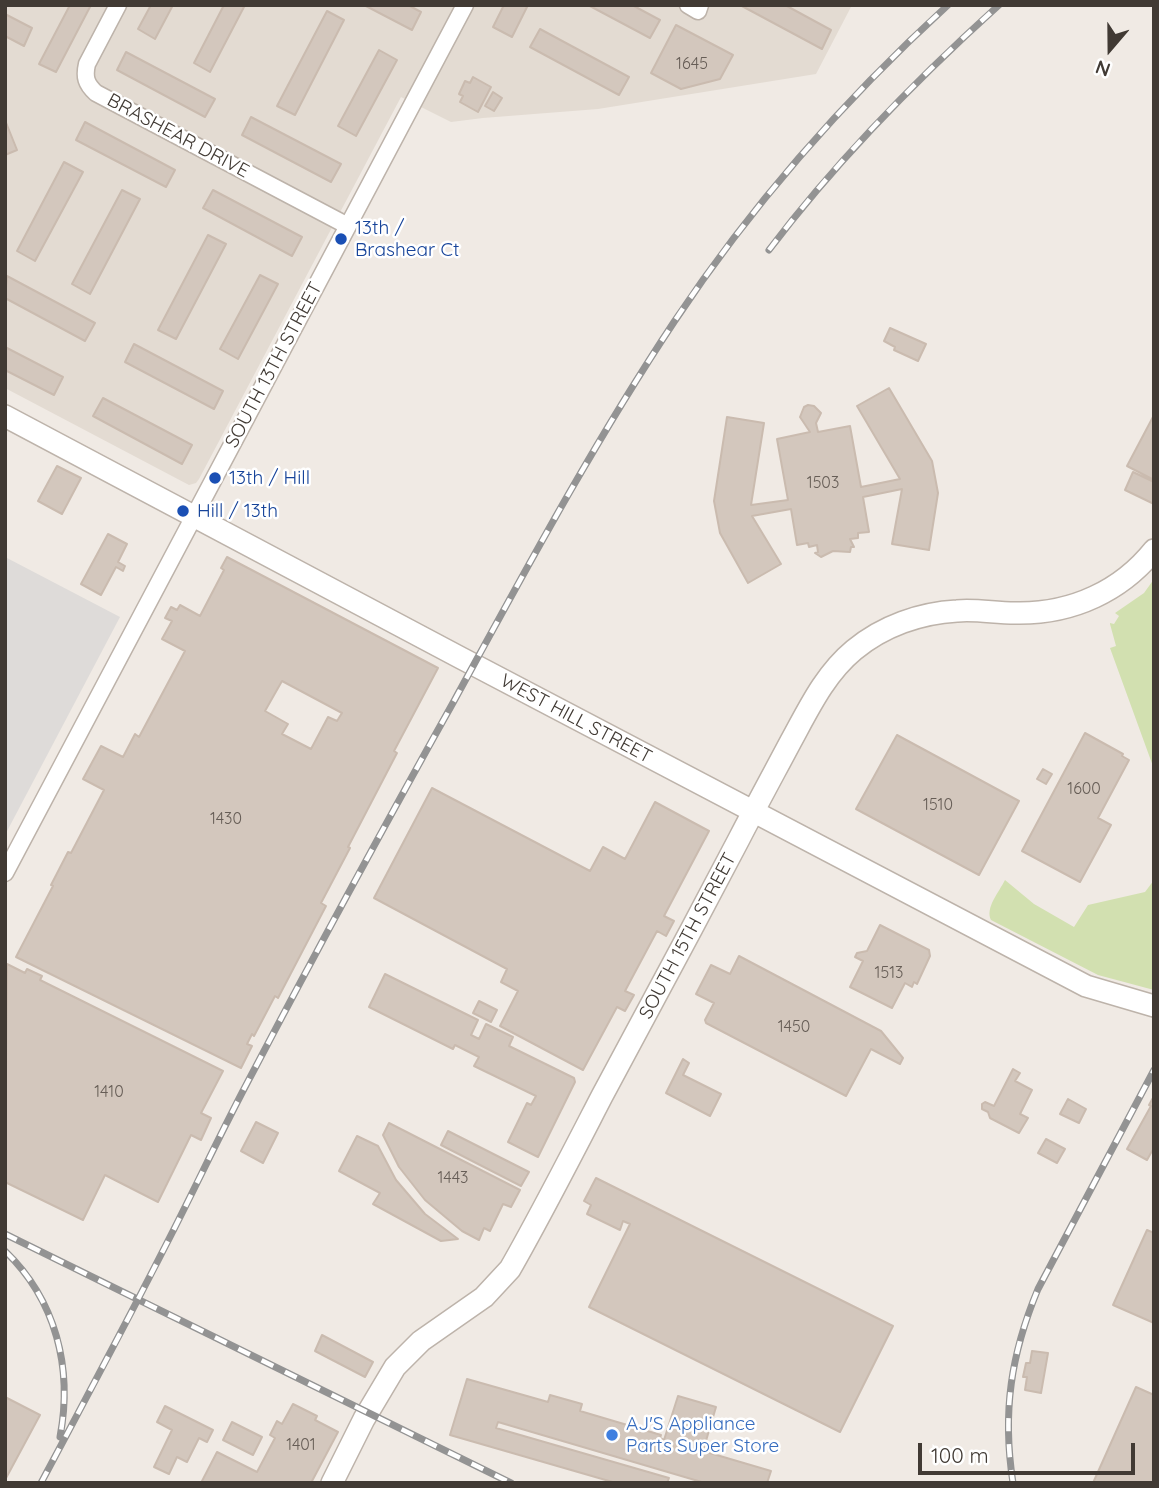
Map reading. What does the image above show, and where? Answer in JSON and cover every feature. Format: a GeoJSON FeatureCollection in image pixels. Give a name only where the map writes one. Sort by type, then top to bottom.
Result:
{"type":"FeatureCollection","features":[{"type":"Feature","properties":{"kind":"street","name":"BRASHEAR DRIVE"},"geometry":{"type":"LineString","coordinates":[[118,5],[87,64],[85,73],[88,86],[96,93],[348,226]]}},
{"type":"Feature","properties":{"kind":"street","name":"SOUTH 13TH STREET"},"geometry":{"type":"LineString","coordinates":[[6,868],[465,5]]}},
{"type":"Feature","properties":{"kind":"street"},"geometry":{"type":"LineString","coordinates":[[688,5],[698,11],[700,5]]}},
{"type":"Feature","properties":{"kind":"street","name":"WEST HILL STREET"},"geometry":{"type":"LineString","coordinates":[[5,416],[1086,986],[1154,1006]]}},
{"type":"Feature","properties":{"kind":"street","name":"SOUTH 15TH STREET"},"geometry":{"type":"LineString","coordinates":[[332,1483],[364,1419],[395,1367],[421,1340],[484,1297],[510,1269],[753,811],[814,698],[829,676],[867,640],[901,623],[939,613],[973,610],[1039,613],[1091,600],[1126,579],[1154,550]]}},
{"type":"Feature","properties":{"kind":"shaded area"},"geometry":{"type":"Polygon","coordinates":[[[5,5],[852,5],[816,74],[598,109],[451,122],[401,97],[199,479],[189,485],[5,388],[5,5]]]}},
{"type":"Feature","properties":{"kind":"shaded area"},"geometry":{"type":"Polygon","coordinates":[[[7,558],[120,617],[5,835],[5,562],[7,558]]]}},
{"type":"Feature","properties":{"kind":"green space"},"geometry":{"type":"Polygon","coordinates":[[[1154,579],[1154,769],[1110,648],[1116,646],[1110,623],[1114,624],[1119,616],[1115,613],[1144,593],[1154,579]]]}},
{"type":"Feature","properties":{"kind":"green space"},"geometry":{"type":"Polygon","coordinates":[[[1005,880],[1034,904],[1074,927],[1088,905],[1145,892],[1154,880],[1154,990],[1098,975],[991,920],[991,905],[1005,880]]]}},
{"type":"Feature","properties":{"kind":"building"},"geometry":{"type":"Polygon","coordinates":[[[70,5],[91,5],[56,72],[39,64],[70,5]]]}},
{"type":"Feature","properties":{"kind":"building"},"geometry":{"type":"Polygon","coordinates":[[[151,5],[173,5],[155,39],[138,29],[151,5]]]}},
{"type":"Feature","properties":{"kind":"building"},"geometry":{"type":"Polygon","coordinates":[[[224,5],[245,5],[210,72],[194,63],[224,5]]]}},
{"type":"Feature","properties":{"kind":"building"},"geometry":{"type":"Polygon","coordinates":[[[364,5],[408,5],[421,12],[412,30],[364,5]]]}},
{"type":"Feature","properties":{"kind":"building"},"geometry":{"type":"Polygon","coordinates":[[[504,5],[528,5],[512,37],[493,27],[504,5]]]}},
{"type":"Feature","properties":{"kind":"building"},"geometry":{"type":"Polygon","coordinates":[[[588,5],[632,5],[660,20],[650,38],[588,5]]]}},
{"type":"Feature","properties":{"kind":"building"},"geometry":{"type":"Polygon","coordinates":[[[740,5],[785,5],[831,30],[822,49],[740,5]]]}},
{"type":"Feature","properties":{"kind":"building"},"geometry":{"type":"Polygon","coordinates":[[[327,11],[344,20],[295,115],[277,106],[327,11]]]}},
{"type":"Feature","properties":{"kind":"building"},"geometry":{"type":"Polygon","coordinates":[[[5,14],[32,28],[24,46],[5,36],[5,14]]]}},
{"type":"Feature","properties":{"kind":"building"},"geometry":{"type":"Polygon","coordinates":[[[676,25],[733,55],[720,79],[681,89],[651,73],[676,25]]]}},
{"type":"Feature","properties":{"kind":"building"},"geometry":{"type":"Polygon","coordinates":[[[540,29],[629,77],[619,95],[530,47],[540,29]]]}},
{"type":"Feature","properties":{"kind":"building"},"geometry":{"type":"Polygon","coordinates":[[[379,50],[397,60],[356,136],[338,126],[379,50]]]}},
{"type":"Feature","properties":{"kind":"building"},"geometry":{"type":"Polygon","coordinates":[[[126,52],[215,99],[205,117],[117,70],[126,52]]]}},
{"type":"Feature","properties":{"kind":"building"},"geometry":{"type":"Polygon","coordinates":[[[473,77],[491,87],[478,112],[460,102],[463,96],[459,94],[465,81],[470,83],[473,77]]]}},
{"type":"Feature","properties":{"kind":"building"},"geometry":{"type":"Polygon","coordinates":[[[493,92],[502,98],[494,111],[485,106],[493,92]]]}},
{"type":"Feature","properties":{"kind":"building"},"geometry":{"type":"Polygon","coordinates":[[[251,117],[341,164],[331,182],[242,135],[251,117]]]}},
{"type":"Feature","properties":{"kind":"building"},"geometry":{"type":"Polygon","coordinates":[[[5,120],[17,150],[5,155],[5,120]]]}},
{"type":"Feature","properties":{"kind":"building"},"geometry":{"type":"Polygon","coordinates":[[[85,122],[175,170],[166,187],[76,140],[85,122]]]}},
{"type":"Feature","properties":{"kind":"building"},"geometry":{"type":"Polygon","coordinates":[[[64,162],[83,172],[35,261],[17,251],[64,162]]]}},
{"type":"Feature","properties":{"kind":"building"},"geometry":{"type":"Polygon","coordinates":[[[122,190],[140,199],[90,294],[72,284],[122,190]]]}},
{"type":"Feature","properties":{"kind":"building"},"geometry":{"type":"Polygon","coordinates":[[[213,190],[302,237],[292,256],[203,208],[213,190]]]}},
{"type":"Feature","properties":{"kind":"building"},"geometry":{"type":"Polygon","coordinates":[[[208,235],[226,244],[176,339],[158,330],[208,235]]]}},
{"type":"Feature","properties":{"kind":"building"},"geometry":{"type":"Polygon","coordinates":[[[260,275],[278,284],[238,359],[220,349],[260,275]]]}},
{"type":"Feature","properties":{"kind":"building"},"geometry":{"type":"Polygon","coordinates":[[[7,276],[95,323],[85,341],[5,298],[7,276]]]}},
{"type":"Feature","properties":{"kind":"building"},"geometry":{"type":"Polygon","coordinates":[[[890,328],[926,344],[918,361],[894,350],[895,347],[884,341],[890,328]]]}},
{"type":"Feature","properties":{"kind":"building"},"geometry":{"type":"Polygon","coordinates":[[[134,344],[223,391],[214,409],[125,362],[134,344]]]}},
{"type":"Feature","properties":{"kind":"building"},"geometry":{"type":"Polygon","coordinates":[[[5,347],[63,377],[54,395],[5,370],[5,347]]]}},
{"type":"Feature","properties":{"kind":"building"},"geometry":{"type":"Polygon","coordinates":[[[889,388],[932,461],[938,493],[929,550],[892,544],[902,489],[863,497],[869,532],[858,533],[858,538],[850,539],[854,547],[851,547],[850,552],[833,551],[821,557],[815,553],[818,552],[817,545],[797,545],[791,509],[752,516],[781,564],[748,583],[720,533],[714,501],[727,417],[764,423],[751,505],[788,500],[777,439],[810,432],[800,417],[804,407],[808,405],[814,406],[821,413],[816,423],[818,432],[850,426],[861,487],[900,479],[857,406],[889,388]]]}},
{"type":"Feature","properties":{"kind":"building"},"geometry":{"type":"Polygon","coordinates":[[[103,398],[192,445],[182,464],[93,416],[103,398]]]}},
{"type":"Feature","properties":{"kind":"building"},"geometry":{"type":"Polygon","coordinates":[[[1154,415],[1154,480],[1127,466],[1154,415]]]}},
{"type":"Feature","properties":{"kind":"building"},"geometry":{"type":"Polygon","coordinates":[[[57,466],[81,478],[62,514],[38,501],[57,466]]]}},
{"type":"Feature","properties":{"kind":"building"},"geometry":{"type":"Polygon","coordinates":[[[1133,472],[1154,482],[1154,504],[1125,490],[1133,472]]]}},
{"type":"Feature","properties":{"kind":"building"},"geometry":{"type":"Polygon","coordinates":[[[108,534],[127,544],[118,562],[125,566],[123,571],[116,567],[101,595],[81,584],[108,534]]]}},
{"type":"Feature","properties":{"kind":"building"},"geometry":{"type":"Polygon","coordinates":[[[227,557],[438,668],[394,751],[397,753],[321,903],[326,906],[278,998],[275,996],[247,1044],[252,1046],[241,1068],[16,957],[68,852],[71,853],[104,790],[83,779],[101,746],[123,757],[135,734],[139,737],[185,651],[162,639],[172,621],[165,618],[171,607],[177,610],[180,605],[200,616],[224,570],[221,568],[227,557]],[[282,681],[265,711],[288,724],[282,734],[311,749],[328,717],[337,721],[342,713],[282,681]]]}},
{"type":"Feature","properties":{"kind":"building"},"geometry":{"type":"Polygon","coordinates":[[[1085,733],[1129,760],[1098,818],[1111,825],[1080,882],[1022,851],[1085,733]]]}},
{"type":"Feature","properties":{"kind":"building"},"geometry":{"type":"Polygon","coordinates":[[[897,735],[1019,801],[979,875],[856,809],[897,735]]]}},
{"type":"Feature","properties":{"kind":"building"},"geometry":{"type":"Polygon","coordinates":[[[1043,769],[1052,774],[1046,784],[1037,779],[1043,769]]]}},
{"type":"Feature","properties":{"kind":"building"},"geometry":{"type":"Polygon","coordinates":[[[432,788],[590,871],[603,847],[625,859],[655,802],[709,831],[664,916],[674,921],[666,936],[657,931],[625,991],[634,995],[625,1011],[617,1007],[583,1070],[500,1026],[518,991],[501,982],[507,969],[374,898],[432,788]]]}},
{"type":"Feature","properties":{"kind":"building"},"geometry":{"type":"Polygon","coordinates":[[[880,925],[929,950],[930,956],[917,984],[914,982],[912,987],[905,983],[892,1008],[850,987],[863,961],[855,957],[857,953],[867,951],[880,925]]]}},
{"type":"Feature","properties":{"kind":"building"},"geometry":{"type":"Polygon","coordinates":[[[739,956],[881,1031],[903,1058],[900,1064],[871,1049],[846,1096],[706,1023],[714,1003],[696,994],[711,965],[730,974],[739,956]]]}},
{"type":"Feature","properties":{"kind":"building"},"geometry":{"type":"Polygon","coordinates":[[[7,964],[25,973],[27,969],[42,976],[40,980],[223,1071],[201,1113],[211,1118],[201,1140],[191,1135],[158,1202],[105,1175],[83,1220],[5,1182],[7,964]]]}},
{"type":"Feature","properties":{"kind":"building"},"geometry":{"type":"Polygon","coordinates":[[[385,974],[478,1020],[471,1035],[479,1039],[486,1024],[513,1037],[509,1046],[574,1078],[575,1082],[538,1157],[508,1142],[527,1103],[531,1105],[536,1096],[474,1066],[479,1057],[455,1045],[453,1049],[369,1007],[385,974]]]}},
{"type":"Feature","properties":{"kind":"building"},"geometry":{"type":"Polygon","coordinates":[[[479,1001],[497,1010],[491,1022],[473,1013],[479,1001]]]}},
{"type":"Feature","properties":{"kind":"building"},"geometry":{"type":"Polygon","coordinates":[[[683,1059],[689,1063],[683,1075],[721,1094],[710,1116],[666,1093],[683,1059]]]}},
{"type":"Feature","properties":{"kind":"building"},"geometry":{"type":"Polygon","coordinates":[[[1013,1069],[1020,1073],[1015,1081],[1032,1090],[1020,1114],[1028,1118],[1019,1133],[990,1118],[988,1112],[982,1109],[985,1102],[994,1106],[1013,1069]]]}},
{"type":"Feature","properties":{"kind":"building"},"geometry":{"type":"Polygon","coordinates":[[[1154,1096],[1154,1152],[1152,1151],[1147,1160],[1127,1149],[1154,1096]]]}},
{"type":"Feature","properties":{"kind":"building"},"geometry":{"type":"Polygon","coordinates":[[[1068,1099],[1086,1109],[1079,1123],[1060,1114],[1068,1099]]]}},
{"type":"Feature","properties":{"kind":"building"},"geometry":{"type":"Polygon","coordinates":[[[256,1122],[278,1133],[263,1163],[241,1151],[256,1122]]]}},
{"type":"Feature","properties":{"kind":"building"},"geometry":{"type":"Polygon","coordinates":[[[389,1123],[520,1190],[511,1207],[503,1204],[490,1231],[484,1228],[479,1240],[462,1231],[425,1200],[399,1167],[383,1135],[389,1123]]]}},
{"type":"Feature","properties":{"kind":"building"},"geometry":{"type":"Polygon","coordinates":[[[448,1131],[529,1172],[521,1186],[441,1145],[448,1131]]]}},
{"type":"Feature","properties":{"kind":"building"},"geometry":{"type":"Polygon","coordinates":[[[357,1136],[378,1146],[396,1180],[425,1214],[458,1239],[441,1241],[373,1204],[380,1193],[339,1171],[357,1136]]]}},
{"type":"Feature","properties":{"kind":"building"},"geometry":{"type":"Polygon","coordinates":[[[1046,1139],[1065,1149],[1057,1163],[1038,1153],[1046,1139]]]}},
{"type":"Feature","properties":{"kind":"building"},"geometry":{"type":"Polygon","coordinates":[[[596,1178],[893,1326],[840,1432],[589,1307],[630,1224],[623,1221],[620,1230],[587,1214],[591,1205],[584,1201],[596,1178]]]}},
{"type":"Feature","properties":{"kind":"building"},"geometry":{"type":"Polygon","coordinates":[[[1147,1230],[1154,1233],[1154,1323],[1113,1305],[1147,1230]]]}},
{"type":"Feature","properties":{"kind":"building"},"geometry":{"type":"Polygon","coordinates":[[[322,1335],[373,1362],[365,1377],[315,1351],[322,1335]]]}},
{"type":"Feature","properties":{"kind":"building"},"geometry":{"type":"Polygon","coordinates":[[[1032,1351],[1048,1353],[1041,1393],[1025,1390],[1027,1377],[1023,1377],[1032,1351]]]}},
{"type":"Feature","properties":{"kind":"building"},"geometry":{"type":"Polygon","coordinates":[[[467,1379],[548,1402],[550,1395],[582,1404],[580,1411],[661,1435],[660,1438],[664,1440],[678,1396],[716,1407],[703,1451],[771,1471],[767,1483],[705,1483],[498,1422],[496,1428],[669,1478],[667,1483],[616,1483],[450,1435],[467,1379]]]}},
{"type":"Feature","properties":{"kind":"building"},"geometry":{"type":"Polygon","coordinates":[[[1136,1387],[1154,1395],[1154,1483],[1093,1483],[1136,1387]]]}},
{"type":"Feature","properties":{"kind":"building"},"geometry":{"type":"Polygon","coordinates":[[[5,1397],[40,1415],[5,1480],[5,1397]]]}},
{"type":"Feature","properties":{"kind":"building"},"geometry":{"type":"Polygon","coordinates":[[[293,1404],[317,1416],[315,1420],[338,1432],[311,1483],[201,1483],[217,1452],[257,1472],[275,1438],[270,1435],[277,1421],[282,1424],[293,1404]]]}},
{"type":"Feature","properties":{"kind":"building"},"geometry":{"type":"Polygon","coordinates":[[[165,1406],[213,1430],[207,1442],[199,1438],[187,1462],[177,1457],[169,1474],[154,1467],[172,1430],[157,1422],[165,1406]]]}},
{"type":"Feature","properties":{"kind":"building"},"geometry":{"type":"Polygon","coordinates":[[[232,1422],[262,1437],[253,1455],[223,1440],[232,1422]]]}},
{"type":"Feature","properties":{"kind":"railway"},"geometry":{"type":"LineString","coordinates":[[41,1483],[328,931],[533,557],[615,415],[674,322],[767,196],[836,116],[948,5]]}},
{"type":"Feature","properties":{"kind":"railway"},"geometry":{"type":"LineString","coordinates":[[769,250],[822,184],[878,122],[999,5]]}},
{"type":"Feature","properties":{"kind":"railway"},"geometry":{"type":"LineString","coordinates":[[1013,1483],[1008,1432],[1011,1384],[1029,1313],[1038,1289],[1154,1070]]}},
{"type":"Feature","properties":{"kind":"railway"},"geometry":{"type":"LineString","coordinates":[[5,1234],[511,1483]]}},
{"type":"Feature","properties":{"kind":"railway"},"geometry":{"type":"LineString","coordinates":[[5,1251],[23,1270],[37,1291],[56,1336],[64,1386],[60,1437]]}},
{"type":"Feature","properties":{"kind":"place","name":"13th / Brashear Ct"},"geometry":{"type":"Point","coordinates":[341,239]}},
{"type":"Feature","properties":{"kind":"place","name":"13th / Hill"},"geometry":{"type":"Point","coordinates":[215,478]}},
{"type":"Feature","properties":{"kind":"place","name":"Hill / 13th"},"geometry":{"type":"Point","coordinates":[183,511]}},
{"type":"Feature","properties":{"kind":"place","name":"AJ'S Appliance Parts Super Store"},"geometry":{"type":"Point","coordinates":[612,1435]}}]}
